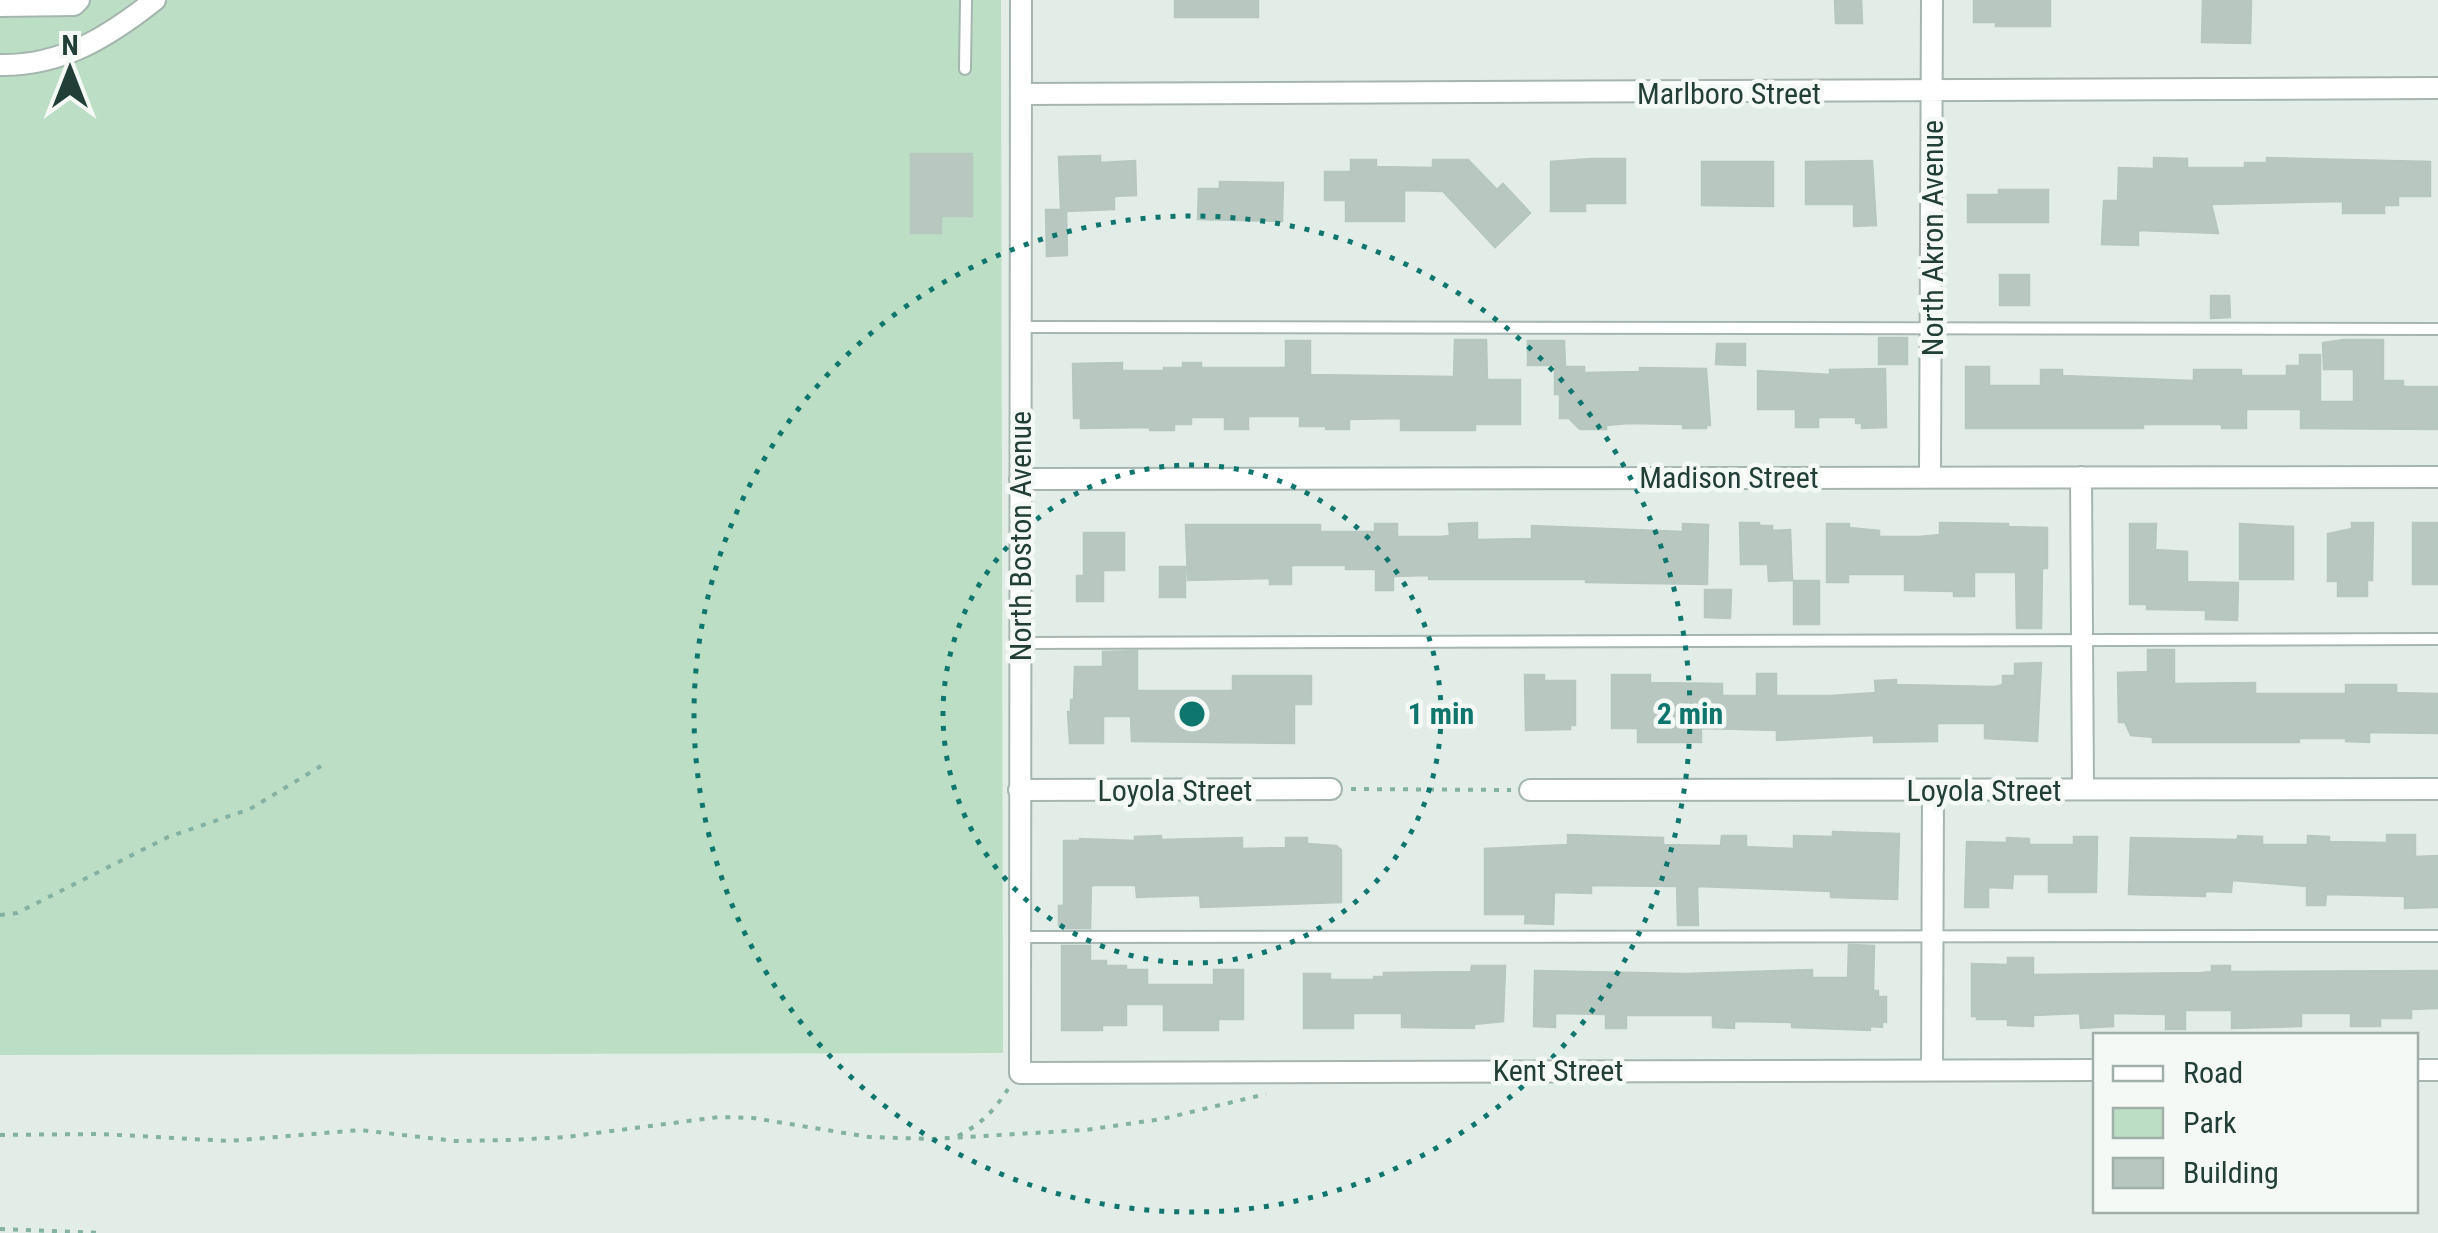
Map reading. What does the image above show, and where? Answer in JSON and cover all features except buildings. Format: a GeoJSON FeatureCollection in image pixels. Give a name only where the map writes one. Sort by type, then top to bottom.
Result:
{"type":"FeatureCollection","features":[{"type":"Feature","properties":{"kind":"street"},"geometry":{"type":"LineString","coordinates":[[0,6],[74,5],[79,0]]}},
{"type":"Feature","properties":{"kind":"street"},"geometry":{"type":"LineString","coordinates":[[0,64],[28,65],[76,53],[155,0]]}},
{"type":"Feature","properties":{"kind":"street","name":"North Boston Avenue"},"geometry":{"type":"LineString","coordinates":[[1020,1073],[1021,0]]}},
{"type":"Feature","properties":{"kind":"street","name":"North Akron Avenue"},"geometry":{"type":"LineString","coordinates":[[1930,476],[1932,0]]}},
{"type":"Feature","properties":{"kind":"street","name":"Marlboro Street"},"geometry":{"type":"LineString","coordinates":[[1020,94],[2438,88]]}},
{"type":"Feature","properties":{"kind":"street"},"geometry":{"type":"LineString","coordinates":[[2081,477],[2083,789]]}},
{"type":"Feature","properties":{"kind":"street","name":"Madison Street"},"geometry":{"type":"LineString","coordinates":[[1020,479],[2438,477]]}},
{"type":"Feature","properties":{"kind":"street","name":"Loyola Street"},"geometry":{"type":"LineString","coordinates":[[1019,790],[1331,789]]}},
{"type":"Feature","properties":{"kind":"street","name":"Loyola Street"},"geometry":{"type":"LineString","coordinates":[[1530,790],[2438,789]]}},
{"type":"Feature","properties":{"kind":"street"},"geometry":{"type":"LineString","coordinates":[[1932,790],[1932,1070]]}},
{"type":"Feature","properties":{"kind":"street","name":"Kent Street"},"geometry":{"type":"LineString","coordinates":[[1020,1073],[2093,1070]]}},
{"type":"Feature","properties":{"kind":"lane"},"geometry":{"type":"LineString","coordinates":[[965,69],[966,0]]}},
{"type":"Feature","properties":{"kind":"lane"},"geometry":{"type":"LineString","coordinates":[[1021,328],[2438,329]]}},
{"type":"Feature","properties":{"kind":"lane"},"geometry":{"type":"LineString","coordinates":[[1019,643],[2438,639]]}},
{"type":"Feature","properties":{"kind":"lane"},"geometry":{"type":"LineString","coordinates":[[1020,937],[2438,936]]}},
{"type":"Feature","properties":{"kind":"path"},"geometry":{"type":"LineString","coordinates":[[0,915],[17,912],[168,837],[250,809],[322,766]]}},
{"type":"Feature","properties":{"kind":"path"},"geometry":{"type":"LineString","coordinates":[[1331,789],[1530,790]]}},
{"type":"Feature","properties":{"kind":"path"},"geometry":{"type":"LineString","coordinates":[[956,1138],[981,1124],[997,1108],[1020,1073]]}},
{"type":"Feature","properties":{"kind":"path"},"geometry":{"type":"LineString","coordinates":[[0,1135],[101,1134],[229,1142],[360,1130],[455,1141],[511,1140],[566,1137],[719,1117],[753,1118],[869,1137],[956,1138],[1085,1130],[1162,1120],[1274,1092]]}},
{"type":"Feature","properties":{"kind":"path"},"geometry":{"type":"LineString","coordinates":[[0,1228],[101,1233]]}},
{"type":"Feature","properties":{"kind":"green space"},"geometry":{"type":"Polygon","coordinates":[[[0,0],[1001,0],[1003,1053],[0,1055],[0,0]]]}}]}
